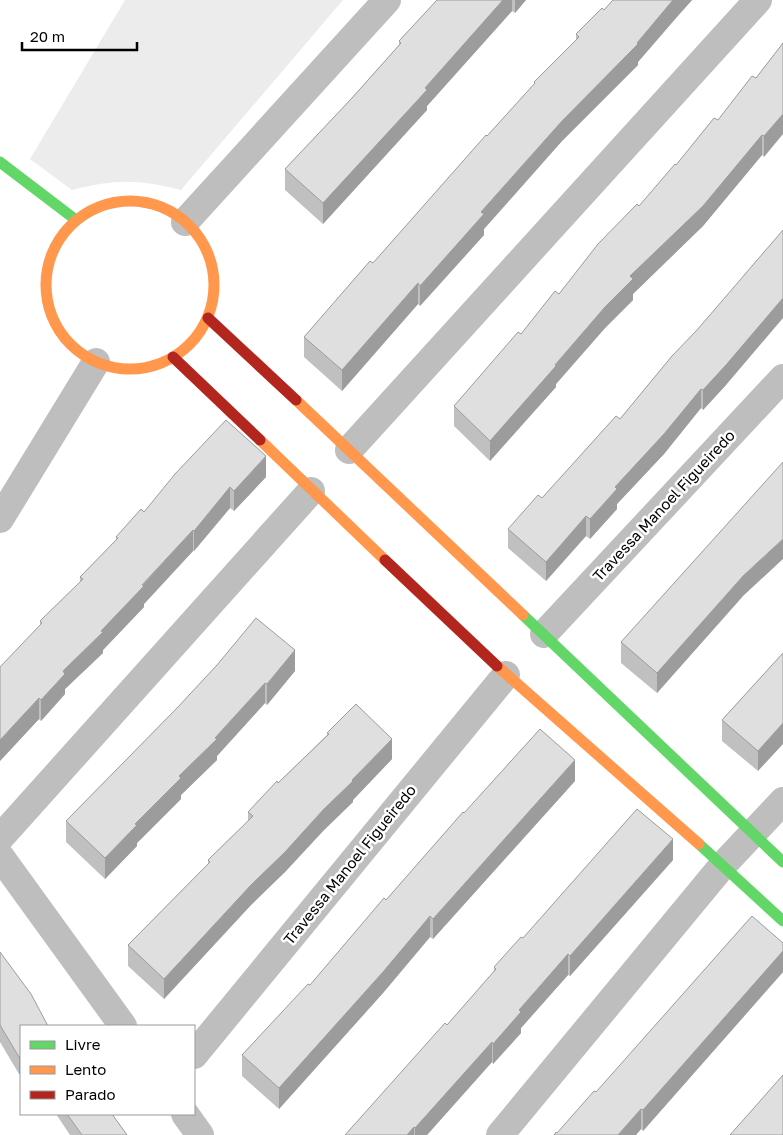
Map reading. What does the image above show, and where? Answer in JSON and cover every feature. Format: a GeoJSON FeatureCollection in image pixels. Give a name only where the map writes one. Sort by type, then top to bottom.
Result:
{"type":"FeatureCollection","features":[{"type":"Feature","properties":{"kind":"street"},"geometry":{"type":"LineString","coordinates":[[185,222],[387,0]]}},
{"type":"Feature","properties":{"kind":"street"},"geometry":{"type":"LineString","coordinates":[[349,450],[758,0]]}},
{"type":"Feature","properties":{"kind":"street"},"geometry":{"type":"LineString","coordinates":[[0,162],[76,220]]}},
{"type":"Feature","properties":{"kind":"street"},"geometry":{"type":"LineString","coordinates":[[131,201],[159,207],[185,222],[202,241],[212,266],[214,292],[208,318],[194,341],[173,357],[149,367],[122,369],[96,362],[74,348],[55,325],[46,298],[47,269],[57,242],[76,220],[102,206],[131,201]]}},
{"type":"Feature","properties":{"kind":"street"},"geometry":{"type":"LineString","coordinates":[[208,318],[783,862]]}},
{"type":"Feature","properties":{"kind":"street"},"geometry":{"type":"LineString","coordinates":[[173,357],[506,675],[723,865],[783,921]]}},
{"type":"Feature","properties":{"kind":"street"},"geometry":{"type":"LineString","coordinates":[[0,519],[96,362]]}},
{"type":"Feature","properties":{"kind":"street","name":"Travessa Manoel Figueiredo"},"geometry":{"type":"LineString","coordinates":[[544,634],[783,378]]}},
{"type":"Feature","properties":{"kind":"street"},"geometry":{"type":"LineString","coordinates":[[0,838],[312,491]]}},
{"type":"Feature","properties":{"kind":"street","name":"Travessa Manoel Figueiredo"},"geometry":{"type":"LineString","coordinates":[[195,1054],[506,675]]}},
{"type":"Feature","properties":{"kind":"street"},"geometry":{"type":"LineString","coordinates":[[500,1135],[723,865],[783,802]]}},
{"type":"Feature","properties":{"kind":"street"},"geometry":{"type":"LineString","coordinates":[[0,856],[122,1025]]}},
{"type":"Feature","properties":{"kind":"street"},"geometry":{"type":"LineString","coordinates":[[186,1115],[200,1135]]}},
{"type":"Feature","properties":{"kind":"shaded area"},"geometry":{"type":"Polygon","coordinates":[[[125,0],[343,0],[181,190],[139,182],[114,182],[72,190],[30,159],[125,0]]]}},
{"type":"Feature","properties":{"kind":"building"},"geometry":{"type":"Polygon","coordinates":[[[437,0],[503,0],[425,88],[427,90],[323,203],[285,169],[352,98],[401,43],[399,41],[437,0]]]}},
{"type":"Feature","properties":{"kind":"building"},"geometry":{"type":"Polygon","coordinates":[[[613,0],[673,0],[638,44],[562,121],[481,212],[484,214],[420,286],[418,283],[342,370],[304,337],[370,261],[373,263],[534,82],[579,37],[576,34],[602,8],[604,10],[613,0]]]}},
{"type":"Feature","properties":{"kind":"building"},"geometry":{"type":"Polygon","coordinates":[[[783,43],[783,114],[764,136],[762,135],[703,206],[630,276],[633,279],[605,307],[490,441],[454,406],[518,332],[521,334],[555,291],[559,294],[598,244],[637,204],[639,206],[676,165],[714,118],[718,120],[752,76],[756,78],[783,43]]]}},
{"type":"Feature","properties":{"kind":"building"},"geometry":{"type":"Polygon","coordinates":[[[783,230],[783,298],[726,365],[703,390],[701,389],[664,434],[615,487],[617,489],[590,519],[586,516],[546,562],[508,529],[538,495],[542,498],[616,416],[620,419],[672,356],[697,330],[783,230]]]}},
{"type":"Feature","properties":{"kind":"building"},"geometry":{"type":"Polygon","coordinates":[[[226,420],[266,456],[234,491],[230,487],[194,531],[101,631],[103,632],[63,671],[65,674],[41,700],[39,698],[0,740],[0,667],[42,623],[40,621],[83,579],[80,577],[118,538],[116,537],[141,509],[144,512],[175,474],[226,420]]]}},
{"type":"Feature","properties":{"kind":"building"},"geometry":{"type":"Polygon","coordinates":[[[783,462],[783,539],[743,576],[657,673],[621,642],[783,462]]]}},
{"type":"Feature","properties":{"kind":"building"},"geometry":{"type":"Polygon","coordinates":[[[256,618],[295,650],[267,684],[265,683],[215,738],[217,739],[179,776],[181,778],[135,824],[137,825],[105,858],[66,821],[177,708],[217,665],[256,618]]]}},
{"type":"Feature","properties":{"kind":"building"},"geometry":{"type":"Polygon","coordinates":[[[783,653],[783,723],[758,751],[722,720],[783,653]]]}},
{"type":"Feature","properties":{"kind":"building"},"geometry":{"type":"Polygon","coordinates":[[[356,704],[392,739],[285,852],[251,885],[164,979],[128,945],[210,862],[208,860],[253,816],[248,812],[277,781],[278,783],[329,734],[327,733],[356,704]]]}},
{"type":"Feature","properties":{"kind":"building"},"geometry":{"type":"Polygon","coordinates":[[[540,729],[575,760],[433,919],[430,916],[383,972],[279,1088],[242,1055],[308,984],[310,985],[384,898],[386,900],[463,812],[540,729]]]}},
{"type":"Feature","properties":{"kind":"building"},"geometry":{"type":"Polygon","coordinates":[[[637,809],[673,839],[570,956],[568,954],[519,1010],[521,1012],[493,1044],[492,1042],[407,1135],[345,1135],[445,1023],[447,1025],[496,969],[494,967],[521,937],[523,938],[637,809]]]}},
{"type":"Feature","properties":{"kind":"building"},"geometry":{"type":"Polygon","coordinates":[[[752,916],[783,943],[783,951],[643,1110],[641,1109],[618,1135],[554,1135],[594,1091],[596,1092],[752,916]]]}},
{"type":"Feature","properties":{"kind":"building"},"geometry":{"type":"Polygon","coordinates":[[[0,952],[31,994],[47,1025],[20,1025],[19,1057],[0,1025],[0,952]]]}},
{"type":"Feature","properties":{"kind":"building"},"geometry":{"type":"Polygon","coordinates":[[[783,1075],[783,1135],[730,1135],[783,1075]]]}},
{"type":"Feature","properties":{"kind":"building"},"geometry":{"type":"Polygon","coordinates":[[[68,1115],[113,1115],[127,1135],[82,1135],[68,1115]]]}},
{"type":"Feature","properties":{"kind":"traffic: fast"},"geometry":{"type":"LineString","coordinates":[[0,162],[76,220]]}},
{"type":"Feature","properties":{"kind":"traffic: fast"},"geometry":{"type":"LineString","coordinates":[[523,615],[783,862]]}},
{"type":"Feature","properties":{"kind":"traffic: fast"},"geometry":{"type":"LineString","coordinates":[[699,844],[783,921]]}},
{"type":"Feature","properties":{"kind":"traffic: slow"},"geometry":{"type":"LineString","coordinates":[[130,201],[154,205],[169,211],[183,220],[195,232],[204,246],[210,261],[214,285],[210,309],[204,324],[195,338],[183,350],[169,359],[154,365],[130,369],[106,365],[91,359],[77,350],[65,338],[56,324],[50,309],[46,285],[50,261],[56,246],[65,232],[77,220],[91,211],[106,205],[130,201]]}},
{"type":"Feature","properties":{"kind":"traffic: slow"},"geometry":{"type":"LineString","coordinates":[[296,400],[523,615]]}},
{"type":"Feature","properties":{"kind":"traffic: slow"},"geometry":{"type":"LineString","coordinates":[[260,440],[385,560]]}},
{"type":"Feature","properties":{"kind":"traffic: slow"},"geometry":{"type":"LineString","coordinates":[[497,666],[699,844]]}},
{"type":"Feature","properties":{"kind":"traffic: jam"},"geometry":{"type":"LineString","coordinates":[[208,318],[296,400]]}},
{"type":"Feature","properties":{"kind":"traffic: jam"},"geometry":{"type":"LineString","coordinates":[[173,357],[260,440]]}},
{"type":"Feature","properties":{"kind":"traffic: jam"},"geometry":{"type":"LineString","coordinates":[[385,560],[497,666]]}}]}
